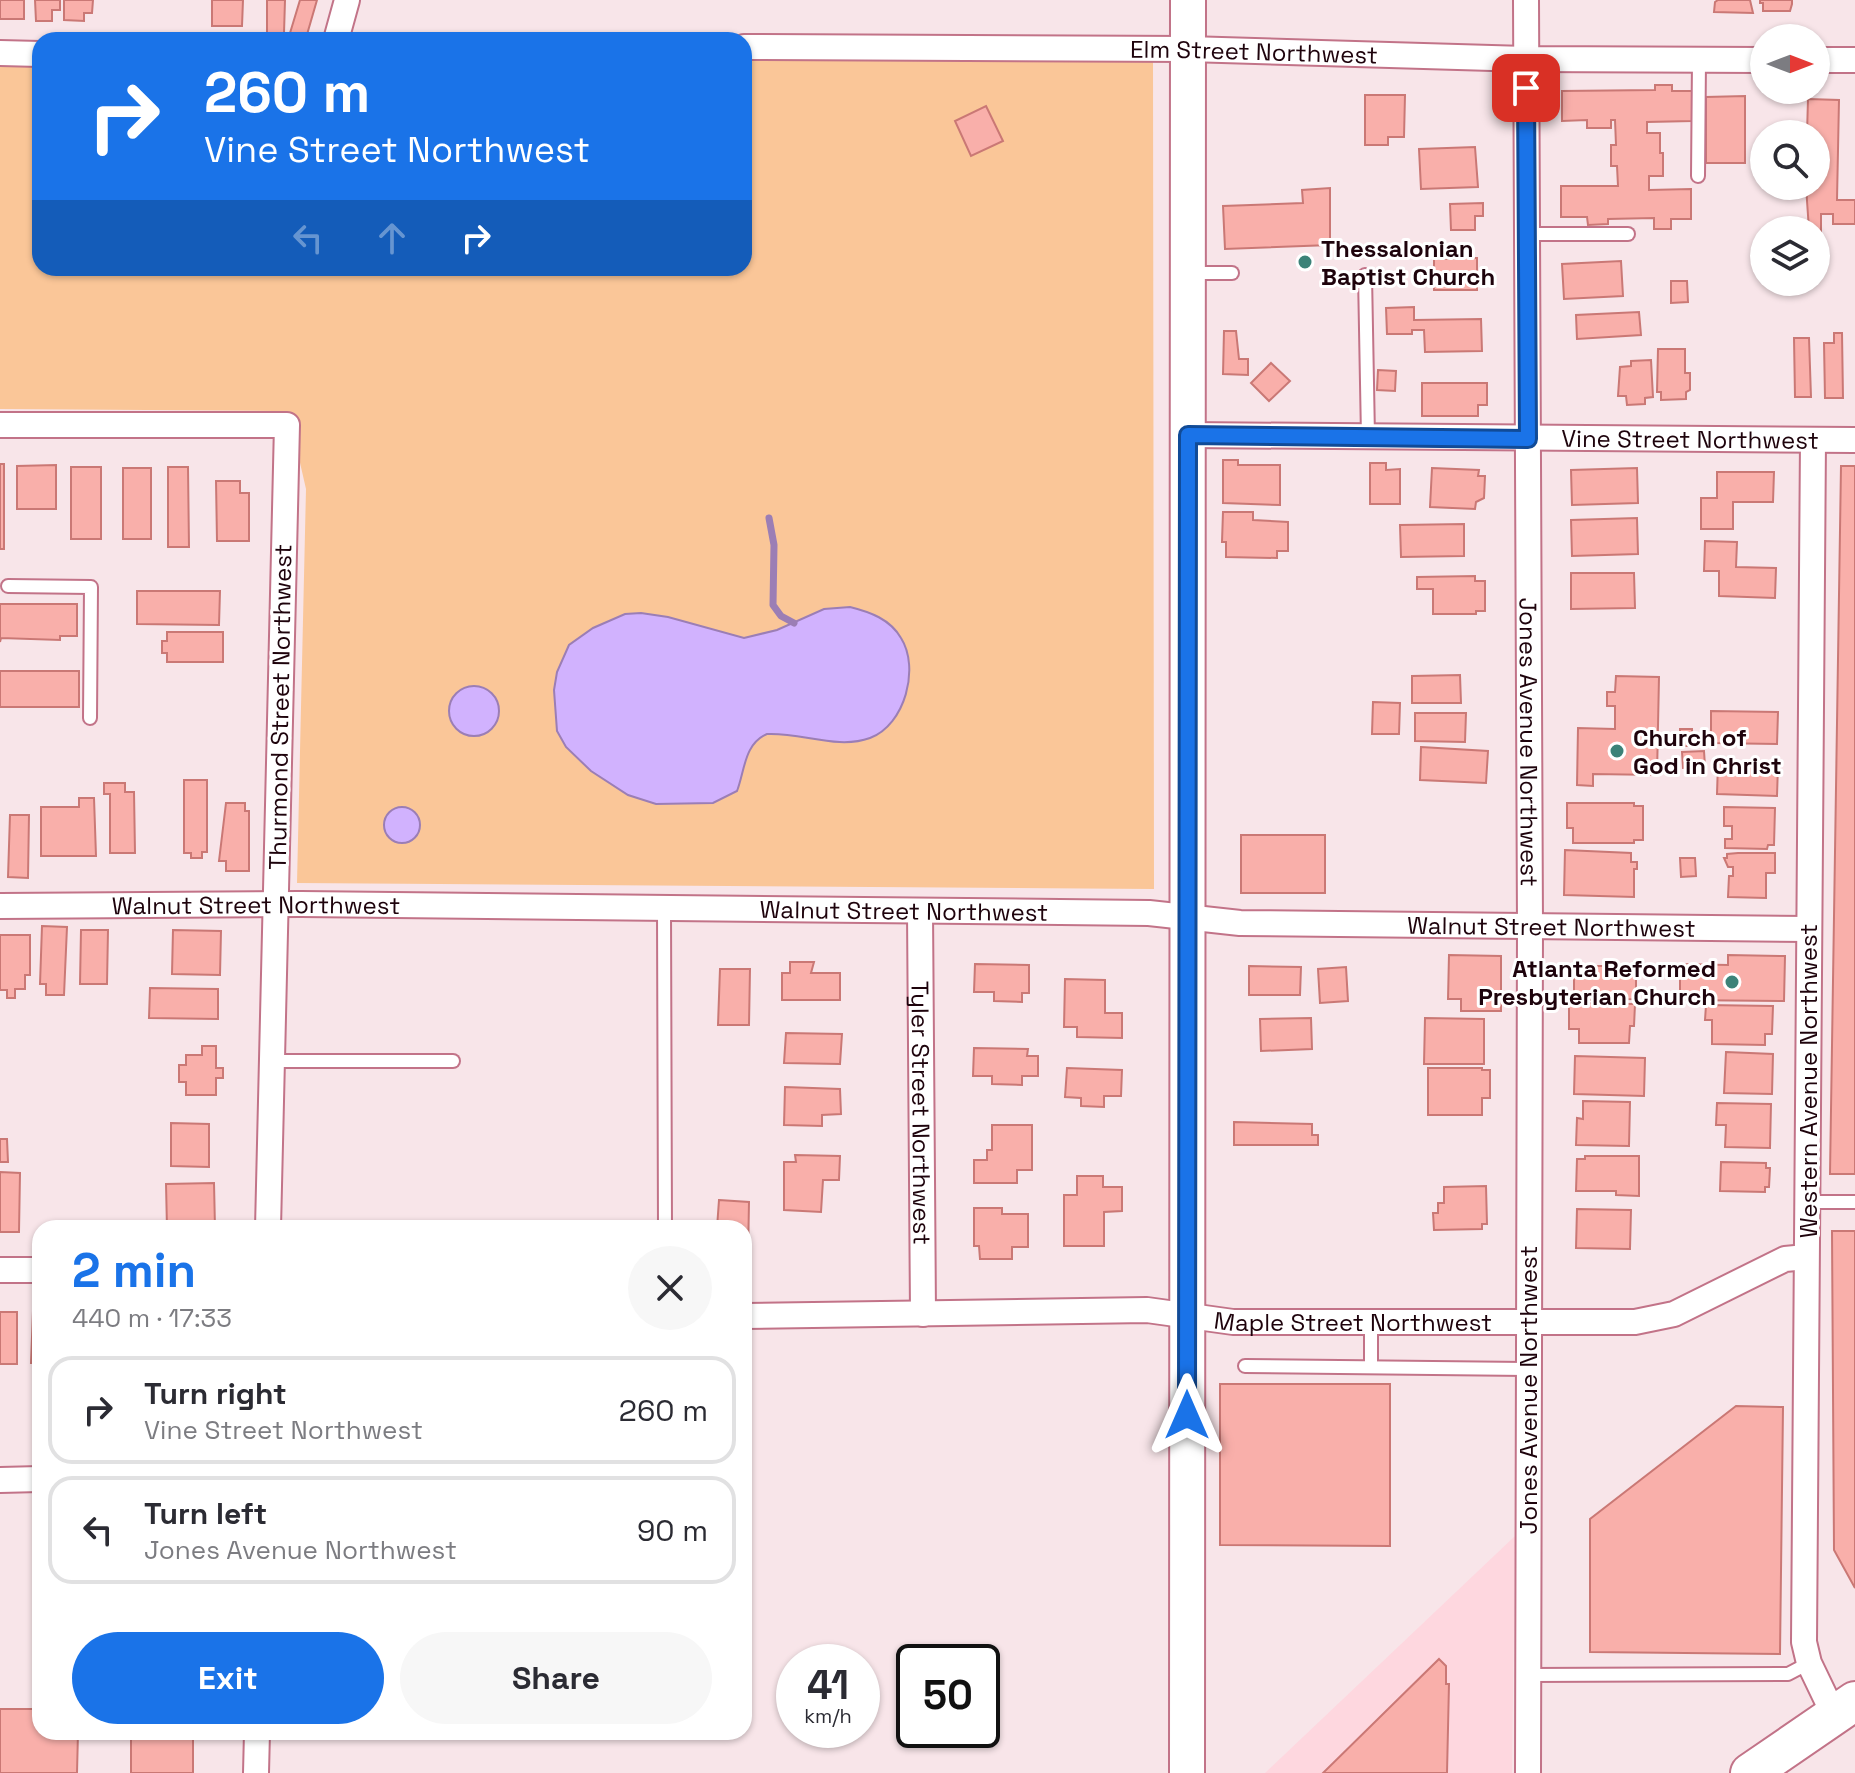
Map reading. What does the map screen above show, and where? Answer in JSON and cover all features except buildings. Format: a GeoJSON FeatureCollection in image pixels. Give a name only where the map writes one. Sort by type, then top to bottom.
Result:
{"type":"FeatureCollection","features":[{"type":"Feature","properties":{"kind":"main road"},"geometry":{"type":"LineString","coordinates":[[1187,1773],[1188,0]]}},
{"type":"Feature","properties":{"kind":"main road"},"geometry":{"type":"LineString","coordinates":[[1750,1773],[1844,1708]]}},
{"type":"Feature","properties":{"kind":"street"},"geometry":{"type":"LineString","coordinates":[[338,32],[347,0]]}},
{"type":"Feature","properties":{"kind":"street","name":"Jones Avenue Northwest"},"geometry":{"type":"LineString","coordinates":[[1526,0],[1530,926],[1528,1773]]}},
{"type":"Feature","properties":{"kind":"street","name":"Elm Street Northwest"},"geometry":{"type":"LineString","coordinates":[[752,47],[1188,49],[1526,59],[1750,60]]}},
{"type":"Feature","properties":{"kind":"street"},"geometry":{"type":"LineString","coordinates":[[0,53],[32,54]]}},
{"type":"Feature","properties":{"kind":"street"},"geometry":{"type":"LineString","coordinates":[[1830,60],[1855,60]]}},
{"type":"Feature","properties":{"kind":"street","name":"Thurmond Street Northwest"},"geometry":{"type":"LineString","coordinates":[[0,425],[287,425],[268,1220]]}},
{"type":"Feature","properties":{"kind":"street","name":"Vine Street Northwest"},"geometry":{"type":"LineString","coordinates":[[1188,435],[1855,440]]}},
{"type":"Feature","properties":{"kind":"street","name":"Western Avenue Northwest"},"geometry":{"type":"LineString","coordinates":[[1813,440],[1804,1642],[1809,1663],[1844,1708]]}},
{"type":"Feature","properties":{"kind":"street","name":"Walnut Street Northwest"},"geometry":{"type":"LineString","coordinates":[[0,906],[276,904],[1149,913],[1240,923],[1808,929]]}},
{"type":"Feature","properties":{"kind":"street","name":"Tyler Street Northwest"},"geometry":{"type":"LineString","coordinates":[[920,911],[923,1314]]}},
{"type":"Feature","properties":{"kind":"street","name":"Maple Street Northwest"},"geometry":{"type":"LineString","coordinates":[[752,1316],[1147,1310],[1233,1322],[1635,1322],[1674,1314],[1785,1259],[1806,1257]]}},
{"type":"Feature","properties":{"kind":"street"},"geometry":{"type":"LineString","coordinates":[[0,1270],[32,1270]]}},
{"type":"Feature","properties":{"kind":"street"},"geometry":{"type":"LineString","coordinates":[[0,1480],[32,1479]]}},
{"type":"Feature","properties":{"kind":"street"},"geometry":{"type":"LineString","coordinates":[[256,1773],[257,1740]]}},
{"type":"Feature","properties":{"kind":"lane"},"geometry":{"type":"LineString","coordinates":[[1698,176],[1699,60]]}},
{"type":"Feature","properties":{"kind":"lane"},"geometry":{"type":"LineString","coordinates":[[1526,234],[1628,234]]}},
{"type":"Feature","properties":{"kind":"lane"},"geometry":{"type":"LineString","coordinates":[[1188,273],[1232,273]]}},
{"type":"Feature","properties":{"kind":"lane"},"geometry":{"type":"LineString","coordinates":[[1365,275],[1368,437]]}},
{"type":"Feature","properties":{"kind":"lane"},"geometry":{"type":"LineString","coordinates":[[8,586],[91,587],[90,718]]}},
{"type":"Feature","properties":{"kind":"lane"},"geometry":{"type":"LineString","coordinates":[[664,909],[665,1220]]}},
{"type":"Feature","properties":{"kind":"lane"},"geometry":{"type":"LineString","coordinates":[[272,1061],[453,1061]]}},
{"type":"Feature","properties":{"kind":"lane"},"geometry":{"type":"LineString","coordinates":[[1808,1202],[1855,1202]]}},
{"type":"Feature","properties":{"kind":"lane"},"geometry":{"type":"LineString","coordinates":[[1371,1323],[1371,1367]]}},
{"type":"Feature","properties":{"kind":"lane"},"geometry":{"type":"LineString","coordinates":[[1245,1366],[1529,1369]]}},
{"type":"Feature","properties":{"kind":"lane"},"geometry":{"type":"LineString","coordinates":[[1528,1675],[1788,1674],[1809,1663]]}},
{"type":"Feature","properties":{"kind":"shaded area"},"geometry":{"type":"Polygon","coordinates":[[[1153,60],[1154,889],[297,883],[306,489],[290,419],[274,411],[0,409],[0,66],[32,66],[32,276],[752,276],[752,61],[1153,60]]]}},
{"type":"Feature","properties":{"kind":"shaded area"},"geometry":{"type":"Polygon","coordinates":[[[850,607],[885,621],[896,631],[907,650],[909,679],[900,709],[882,731],[870,738],[845,742],[767,734],[759,738],[746,758],[737,791],[713,803],[656,804],[628,795],[591,771],[566,747],[557,731],[554,690],[557,672],[569,645],[593,628],[625,614],[668,617],[744,638],[777,630],[824,609],[850,607]]]}},
{"type":"Feature","properties":{"kind":"shaded area"},"geometry":{"type":"Polygon","coordinates":[[[474,686],[492,693],[499,711],[492,729],[474,736],[456,729],[449,711],[456,693],[474,686]]]}},
{"type":"Feature","properties":{"kind":"shaded area"},"geometry":{"type":"Polygon","coordinates":[[[402,807],[415,812],[420,825],[415,838],[402,843],[389,838],[384,825],[389,812],[402,807]]]}},
{"type":"Feature","properties":{"kind":"shaded area"},"geometry":{"type":"Polygon","coordinates":[[[1515,1536],[1512,1773],[1265,1773],[1515,1536]]]}},
{"type":"Feature","properties":{"kind":"waterway"},"geometry":{"type":"LineString","coordinates":[[769,518],[774,545],[773,605],[781,616],[794,623]]}},
{"type":"Feature","properties":{"kind":"place","name":"Thessalonian Baptist Church"},"geometry":{"type":"Point","coordinates":[1305,262]}},
{"type":"Feature","properties":{"kind":"place","name":"Church of God in Christ"},"geometry":{"type":"Point","coordinates":[1617,751]}},
{"type":"Feature","properties":{"kind":"place","name":"Atlanta Reformed Presbyterian Church"},"geometry":{"type":"Point","coordinates":[1732,982]}},
{"type":"Feature","properties":{"kind":"route"},"geometry":{"type":"LineString","coordinates":[[1187,1415],[1188,435],[1528,439],[1526,88]]}}]}
